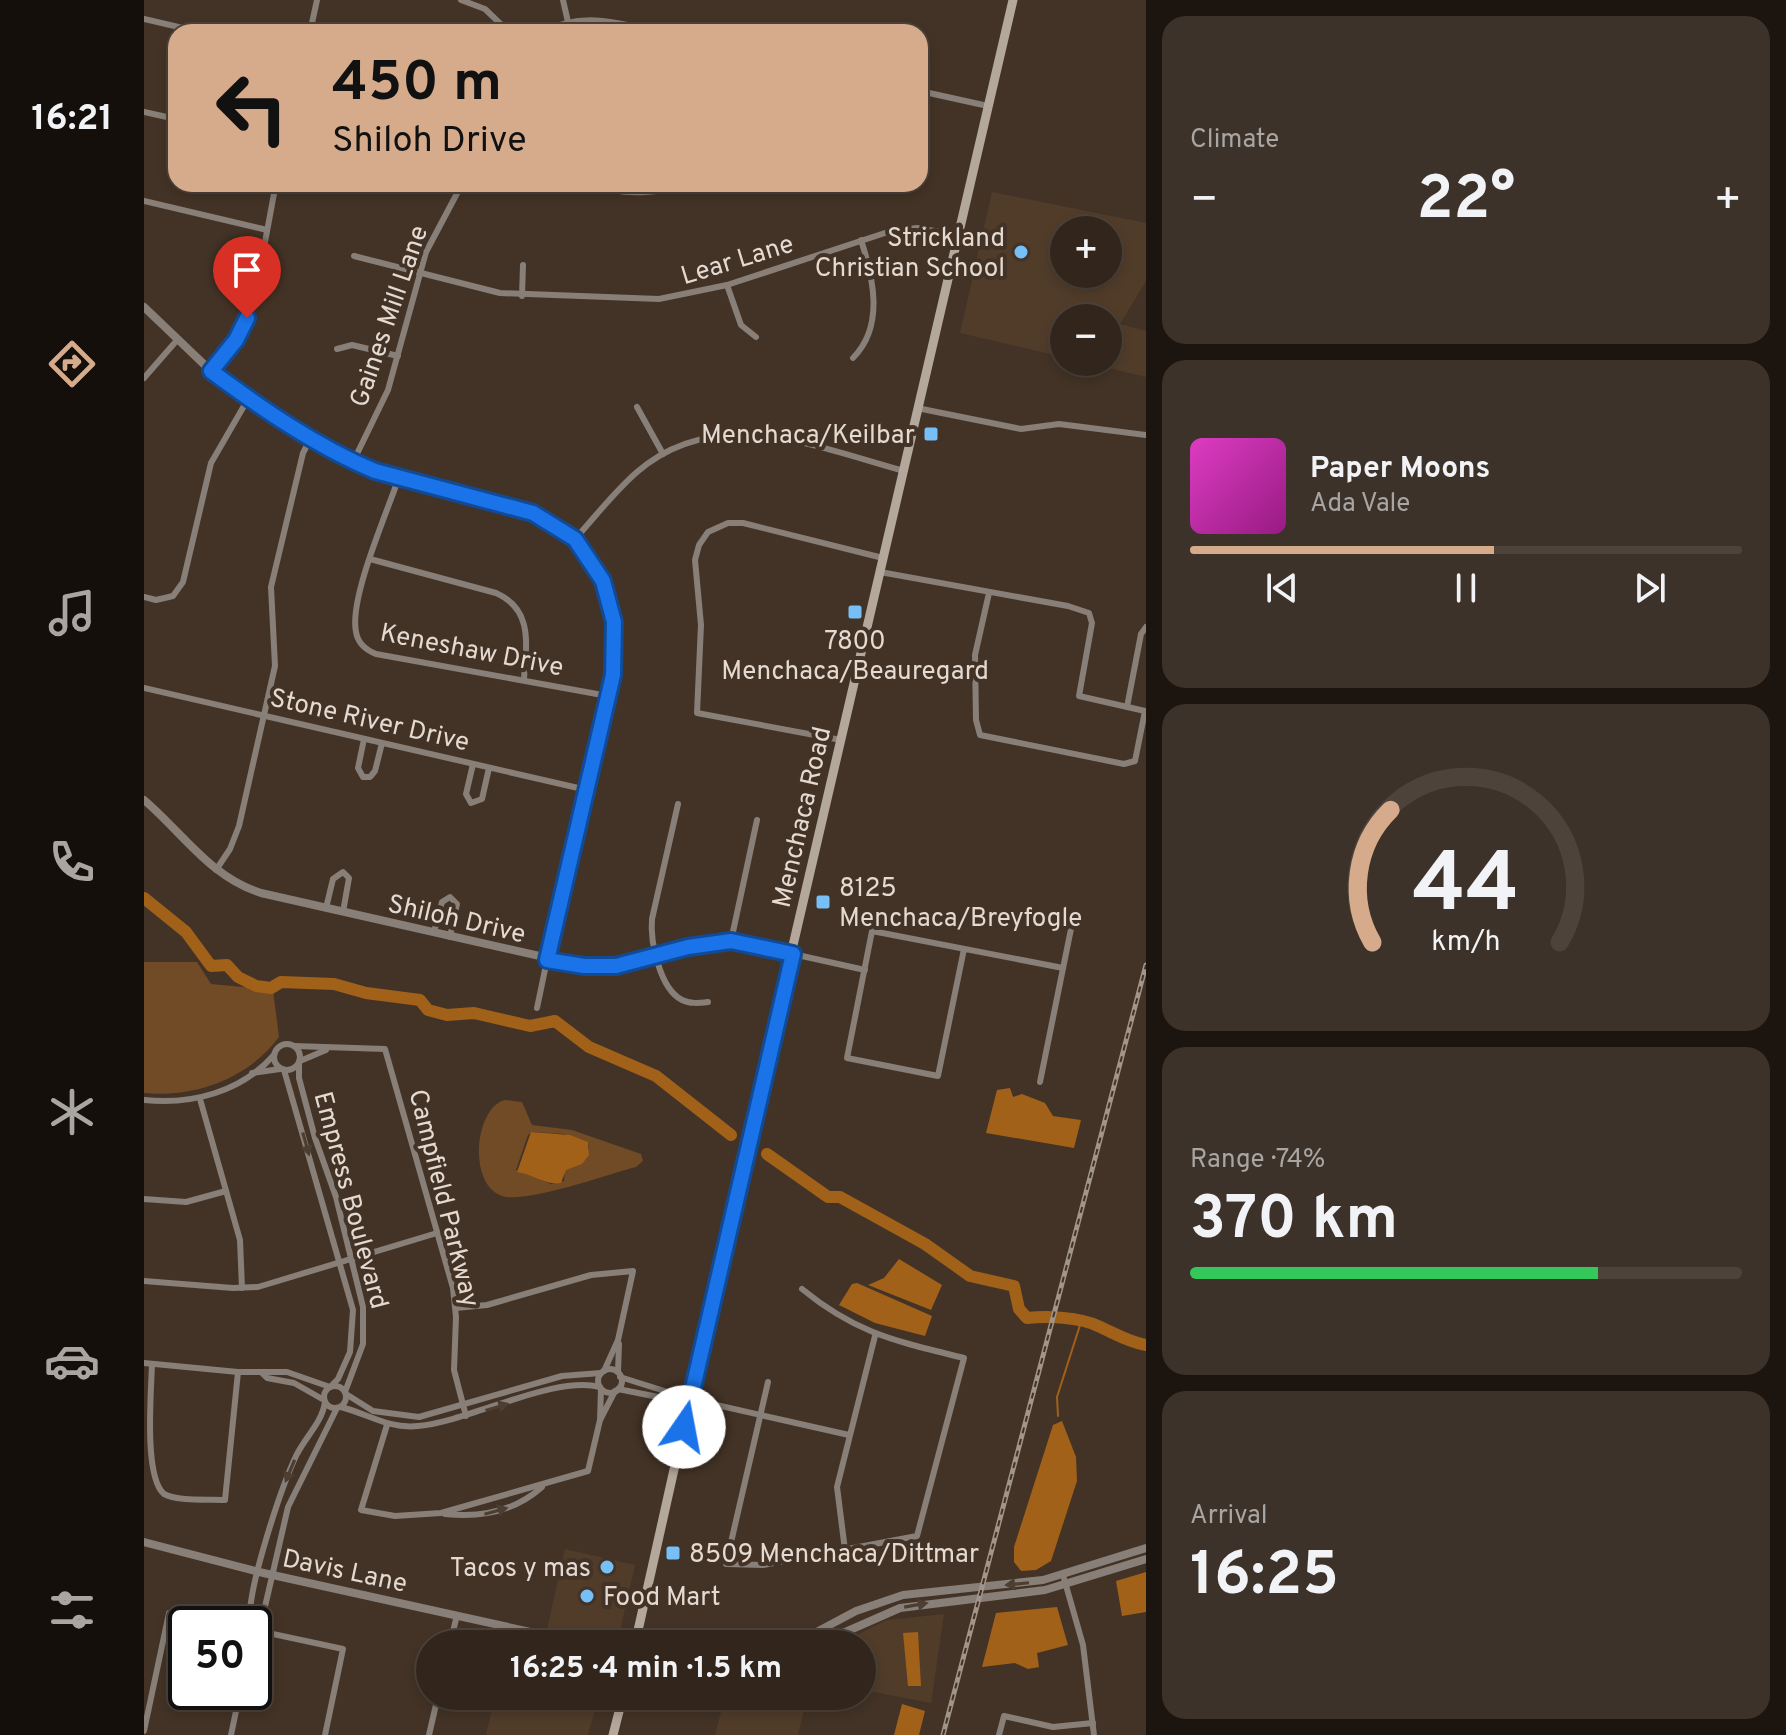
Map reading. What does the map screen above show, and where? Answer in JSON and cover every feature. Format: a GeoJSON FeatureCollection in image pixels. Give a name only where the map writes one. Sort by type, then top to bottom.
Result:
{"type":"FeatureCollection","features":[{"type":"Feature","properties":{"kind":"main road","name":"Menchaca Road"},"geometry":{"type":"LineString","coordinates":[[638,1630],[1013,0]]}},
{"type":"Feature","properties":{"kind":"main road"},"geometry":{"type":"LineString","coordinates":[[613,1735],[619,1710]]}},
{"type":"Feature","properties":{"kind":"street"},"geometry":{"type":"LineString","coordinates":[[312,24],[317,0]]}},
{"type":"Feature","properties":{"kind":"street"},"geometry":{"type":"LineString","coordinates":[[461,0],[485,9],[501,24]]}},
{"type":"Feature","properties":{"kind":"street"},"geometry":{"type":"LineString","coordinates":[[563,0],[568,22]]}},
{"type":"Feature","properties":{"kind":"street"},"geometry":{"type":"LineString","coordinates":[[144,19],[168,25]]}},
{"type":"Feature","properties":{"kind":"street"},"geometry":{"type":"LineString","coordinates":[[563,24],[600,20],[620,24]]}},
{"type":"Feature","properties":{"kind":"street"},"geometry":{"type":"LineString","coordinates":[[928,93],[988,106]]}},
{"type":"Feature","properties":{"kind":"street"},"geometry":{"type":"LineString","coordinates":[[144,112],[168,117]]}},
{"type":"Feature","properties":{"kind":"street"},"geometry":{"type":"LineString","coordinates":[[211,371],[242,329],[274,192]]}},
{"type":"Feature","properties":{"kind":"street","name":"Gaines Mill Lane"},"geometry":{"type":"LineString","coordinates":[[353,462],[385,400],[431,241],[457,192]]}},
{"type":"Feature","properties":{"kind":"street"},"geometry":{"type":"LineString","coordinates":[[616,192],[643,195],[657,192]]}},
{"type":"Feature","properties":{"kind":"street"},"geometry":{"type":"LineString","coordinates":[[144,201],[267,230]]}},
{"type":"Feature","properties":{"kind":"street","name":"Lear Lane"},"geometry":{"type":"LineString","coordinates":[[354,256],[522,296],[675,298],[727,285],[861,240],[907,229],[958,235]]}},
{"type":"Feature","properties":{"kind":"street"},"geometry":{"type":"LineString","coordinates":[[853,358],[867,337],[875,297],[861,240]]}},
{"type":"Feature","properties":{"kind":"street"},"geometry":{"type":"LineString","coordinates":[[522,296],[523,265]]}},
{"type":"Feature","properties":{"kind":"street"},"geometry":{"type":"LineString","coordinates":[[727,285],[741,325],[756,337]]}},
{"type":"Feature","properties":{"kind":"street"},"geometry":{"type":"LineString","coordinates":[[144,307],[211,371],[248,399],[353,462],[520,509],[546,520],[575,539],[599,572],[612,610],[615,655],[537,1008]]}},
{"type":"Feature","properties":{"kind":"street"},"geometry":{"type":"LineString","coordinates":[[144,378],[178,339]]}},
{"type":"Feature","properties":{"kind":"street"},"geometry":{"type":"LineString","coordinates":[[337,349],[352,345],[398,356]]}},
{"type":"Feature","properties":{"kind":"street"},"geometry":{"type":"LineString","coordinates":[[144,597],[156,600],[173,596],[183,582],[211,463],[248,399]]}},
{"type":"Feature","properties":{"kind":"street"},"geometry":{"type":"LineString","coordinates":[[637,407],[663,454]]}},
{"type":"Feature","properties":{"kind":"street"},"geometry":{"type":"LineString","coordinates":[[917,408],[1021,429],[1059,424],[1146,435]]}},
{"type":"Feature","properties":{"kind":"street"},"geometry":{"type":"LineString","coordinates":[[575,539],[627,481],[663,454],[709,437],[751,433],[777,437],[904,471]]}},
{"type":"Feature","properties":{"kind":"street"},"geometry":{"type":"LineString","coordinates":[[216,870],[230,849],[239,826],[264,715],[276,654],[271,587],[303,453],[312,436]]}},
{"type":"Feature","properties":{"kind":"street","name":"Keneshaw Drive"},"geometry":{"type":"LineString","coordinates":[[399,477],[370,559],[355,625],[358,638],[366,649],[376,654],[608,696]]}},
{"type":"Feature","properties":{"kind":"street"},"geometry":{"type":"LineString","coordinates":[[841,740],[697,713],[701,625],[696,554],[708,532],[736,522],[883,558]]}},
{"type":"Feature","properties":{"kind":"street"},"geometry":{"type":"LineString","coordinates":[[370,559],[496,593],[513,603],[527,632],[524,679]]}},
{"type":"Feature","properties":{"kind":"street"},"geometry":{"type":"LineString","coordinates":[[880,572],[989,593],[1089,613],[1092,623],[1079,696],[1146,708],[1139,748],[1130,764],[1050,752],[980,735],[976,720],[975,655],[989,593]]}},
{"type":"Feature","properties":{"kind":"street"},"geometry":{"type":"LineString","coordinates":[[1127,707],[1141,634],[1146,627]]}},
{"type":"Feature","properties":{"kind":"street","name":"Stone River Drive"},"geometry":{"type":"LineString","coordinates":[[144,688],[587,790]]}},
{"type":"Feature","properties":{"kind":"street"},"geometry":{"type":"LineString","coordinates":[[364,739],[358,768],[363,777],[370,777],[375,771],[382,743]]}},
{"type":"Feature","properties":{"kind":"street"},"geometry":{"type":"LineString","coordinates":[[473,764],[466,794],[471,803],[482,799],[489,768]]}},
{"type":"Feature","properties":{"kind":"street","name":"Shiloh Drive"},"geometry":{"type":"LineString","coordinates":[[144,800],[216,870],[251,890],[326,908],[547,960],[600,967],[632,964],[688,947],[731,941],[793,954]]}},
{"type":"Feature","properties":{"kind":"street"},"geometry":{"type":"LineString","coordinates":[[678,804],[652,919],[658,957],[676,996],[689,1002],[708,1002]]}},
{"type":"Feature","properties":{"kind":"street"},"geometry":{"type":"LineString","coordinates":[[731,941],[757,820]]}},
{"type":"Feature","properties":{"kind":"street"},"geometry":{"type":"LineString","coordinates":[[326,908],[334,876],[343,872],[349,878],[343,912]]}},
{"type":"Feature","properties":{"kind":"street"},"geometry":{"type":"LineString","coordinates":[[434,932],[442,902],[450,897],[457,904],[450,937]]}},
{"type":"Feature","properties":{"kind":"street"},"geometry":{"type":"LineString","coordinates":[[1040,1082],[1072,924]]}},
{"type":"Feature","properties":{"kind":"street"},"geometry":{"type":"LineString","coordinates":[[964,949],[938,1076],[847,1058],[872,931],[1063,968]]}},
{"type":"Feature","properties":{"kind":"street"},"geometry":{"type":"LineString","coordinates":[[793,954],[865,970]]}},
{"type":"Feature","properties":{"kind":"street"},"geometry":{"type":"LineString","coordinates":[[144,1100],[174,1103],[200,1099],[252,1073],[282,1045],[294,1046],[299,1062],[291,1069],[252,1073]]}},
{"type":"Feature","properties":{"kind":"street","name":"Campfield Parkway"},"geometry":{"type":"LineString","coordinates":[[294,1046],[326,1050],[385,1049],[456,1308],[454,1370],[466,1416]]}},
{"type":"Feature","properties":{"kind":"street","name":"Campfield Parkway"},"geometry":{"type":"LineString","coordinates":[[299,1062],[326,1050]]}},
{"type":"Feature","properties":{"kind":"street"},"geometry":{"type":"LineString","coordinates":[[274,1055],[275,1063],[283,1069]]}},
{"type":"Feature","properties":{"kind":"street","name":"Empress Boulevard"},"geometry":{"type":"LineString","coordinates":[[299,1062],[315,1138],[336,1197],[363,1307],[365,1335],[339,1407]]}},
{"type":"Feature","properties":{"kind":"street","name":"Empress Boulevard"},"geometry":{"type":"LineString","coordinates":[[283,1069],[353,1310],[354,1335],[345,1367],[330,1387],[325,1401]]}},
{"type":"Feature","properties":{"kind":"street"},"geometry":{"type":"LineString","coordinates":[[200,1099],[242,1249],[242,1288]]}},
{"type":"Feature","properties":{"kind":"street"},"geometry":{"type":"LineString","coordinates":[[144,1199],[186,1202],[226,1191]]}},
{"type":"Feature","properties":{"kind":"street"},"geometry":{"type":"LineString","coordinates":[[144,1281],[242,1288],[341,1263],[437,1233]]}},
{"type":"Feature","properties":{"kind":"street"},"geometry":{"type":"LineString","coordinates":[[441,1513],[588,1471],[600,1420],[603,1372],[618,1340],[633,1271],[591,1275],[487,1305],[456,1308]]}},
{"type":"Feature","properties":{"kind":"street"},"geometry":{"type":"LineString","coordinates":[[768,1382],[726,1564],[763,1565],[917,1536],[964,1358],[875,1336],[843,1320],[802,1289]]}},
{"type":"Feature","properties":{"kind":"street"},"geometry":{"type":"LineString","coordinates":[[845,1550],[836,1496],[875,1336]]}},
{"type":"Feature","properties":{"kind":"street"},"geometry":{"type":"LineString","coordinates":[[600,1420],[616,1390],[618,1340]]}},
{"type":"Feature","properties":{"kind":"street"},"geometry":{"type":"LineString","coordinates":[[238,1372],[225,1500],[166,1495],[150,1480],[145,1451],[148,1364],[263,1374],[308,1388],[325,1401],[387,1425],[418,1426],[466,1416],[564,1387],[600,1388],[668,1399],[690,1399]]}},
{"type":"Feature","properties":{"kind":"street"},"geometry":{"type":"LineString","coordinates":[[263,1374],[270,1370],[287,1372],[330,1387],[338,1386],[373,1411],[404,1418],[434,1414],[562,1376],[603,1372],[690,1399],[849,1435]]}},
{"type":"Feature","properties":{"kind":"street"},"geometry":{"type":"LineString","coordinates":[[253,1606],[277,1500],[304,1441],[320,1419],[325,1401]]}},
{"type":"Feature","properties":{"kind":"street"},"geometry":{"type":"LineString","coordinates":[[265,1606],[288,1507],[339,1407]]}},
{"type":"Feature","properties":{"kind":"street"},"geometry":{"type":"LineString","coordinates":[[387,1425],[361,1510],[395,1516],[441,1513],[467,1516],[514,1506],[545,1485]]}},
{"type":"Feature","properties":{"kind":"street","name":"Davis Lane"},"geometry":{"type":"LineString","coordinates":[[144,1542],[271,1575],[523,1630]]}},
{"type":"Feature","properties":{"kind":"street"},"geometry":{"type":"LineString","coordinates":[[822,1630],[869,1606],[922,1591],[1030,1582],[1063,1575],[1146,1548]]}},
{"type":"Feature","properties":{"kind":"street"},"geometry":{"type":"LineString","coordinates":[[847,1630],[877,1616],[915,1605],[1033,1593],[1146,1559]]}},
{"type":"Feature","properties":{"kind":"street"},"geometry":{"type":"LineString","coordinates":[[1063,1575],[1083,1645],[1094,1735]]}},
{"type":"Feature","properties":{"kind":"street"},"geometry":{"type":"LineString","coordinates":[[843,1630],[871,1614],[869,1606]]}},
{"type":"Feature","properties":{"kind":"street"},"geometry":{"type":"LineString","coordinates":[[453,1630],[457,1615]]}},
{"type":"Feature","properties":{"kind":"street"},"geometry":{"type":"LineString","coordinates":[[144,1731],[168,1618]]}},
{"type":"Feature","properties":{"kind":"street"},"geometry":{"type":"LineString","coordinates":[[272,1634],[343,1649],[325,1735]]}},
{"type":"Feature","properties":{"kind":"street"},"geometry":{"type":"LineString","coordinates":[[231,1735],[236,1710]]}},
{"type":"Feature","properties":{"kind":"street"},"geometry":{"type":"LineString","coordinates":[[429,1735],[435,1710]]}},
{"type":"Feature","properties":{"kind":"street"},"geometry":{"type":"LineString","coordinates":[[999,1735],[1004,1716],[1053,1727],[1093,1723]]}},
{"type":"Feature","properties":{"kind":"shaded area","name":"Strickland Christian School"},"geometry":{"type":"Polygon","coordinates":[[[992,192],[1111,216],[1050,216],[1050,288],[1122,288],[1122,218],[1146,223],[1146,281],[1122,321],[1122,304],[1050,304],[1050,354],[960,333],[992,192]]]}},
{"type":"Feature","properties":{"kind":"shaded area","name":"Strickland Christian School"},"geometry":{"type":"Polygon","coordinates":[[[1122,325],[1146,331],[1146,377],[1122,371],[1122,325]]]}},
{"type":"Feature","properties":{"kind":"shaded area"},"geometry":{"type":"Polygon","coordinates":[[[144,962],[197,962],[211,984],[273,990],[279,1037],[252,1064],[219,1083],[182,1092],[144,1093],[144,962]]]}},
{"type":"Feature","properties":{"kind":"shaded area"},"geometry":{"type":"Polygon","coordinates":[[[1010,1088],[1013,1097],[1022,1094],[1045,1103],[1053,1116],[1081,1120],[1074,1148],[986,1133],[997,1090],[1010,1088]]]}},
{"type":"Feature","properties":{"kind":"shaded area"},"geometry":{"type":"Polygon","coordinates":[[[505,1100],[522,1102],[532,1125],[572,1130],[641,1154],[643,1161],[636,1167],[547,1192],[502,1196],[491,1189],[483,1177],[480,1162],[482,1130],[495,1106],[505,1100]],[[533,1132],[528,1135],[516,1170],[551,1184],[564,1181],[565,1170],[588,1156],[589,1145],[564,1134],[533,1132]]]}},
{"type":"Feature","properties":{"kind":"shaded area"},"geometry":{"type":"Polygon","coordinates":[[[531,1132],[570,1135],[588,1142],[589,1155],[582,1164],[566,1170],[561,1183],[550,1183],[517,1172],[531,1132]]]}},
{"type":"Feature","properties":{"kind":"shaded area"},"geometry":{"type":"Polygon","coordinates":[[[899,1259],[942,1285],[931,1310],[868,1285],[884,1278],[899,1259]]]}},
{"type":"Feature","properties":{"kind":"shaded area"},"geometry":{"type":"Polygon","coordinates":[[[857,1283],[932,1316],[925,1336],[875,1323],[839,1305],[852,1284],[857,1283]]]}},
{"type":"Feature","properties":{"kind":"shaded area"},"geometry":{"type":"Polygon","coordinates":[[[1062,1421],[1076,1457],[1077,1481],[1051,1561],[1036,1570],[1021,1571],[1014,1562],[1014,1547],[1053,1425],[1062,1421]]]}},
{"type":"Feature","properties":{"kind":"shaded area"},"geometry":{"type":"Polygon","coordinates":[[[565,1549],[635,1565],[620,1630],[547,1629],[565,1549]]]}},
{"type":"Feature","properties":{"kind":"shaded area"},"geometry":{"type":"Polygon","coordinates":[[[1146,1572],[1146,1612],[1122,1616],[1116,1581],[1146,1572]]]}},
{"type":"Feature","properties":{"kind":"shaded area"},"geometry":{"type":"Polygon","coordinates":[[[1057,1607],[1068,1645],[1037,1653],[1039,1667],[1028,1669],[1015,1663],[982,1667],[996,1613],[1057,1607]]]}},
{"type":"Feature","properties":{"kind":"shaded area"},"geometry":{"type":"Polygon","coordinates":[[[944,1614],[931,1703],[876,1692],[876,1630],[867,1630],[887,1620],[944,1614]]]}},
{"type":"Feature","properties":{"kind":"shaded area"},"geometry":{"type":"Polygon","coordinates":[[[918,1632],[921,1686],[908,1686],[903,1633],[918,1632]]]}},
{"type":"Feature","properties":{"kind":"shaded area"},"geometry":{"type":"Polygon","coordinates":[[[902,1704],[925,1711],[919,1735],[894,1735],[902,1704]]]}},
{"type":"Feature","properties":{"kind":"shaded area"},"geometry":{"type":"Polygon","coordinates":[[[492,1710],[595,1710],[588,1735],[486,1735],[492,1710]]]}},
{"type":"Feature","properties":{"kind":"shaded area"},"geometry":{"type":"Polygon","coordinates":[[[721,1710],[804,1710],[798,1735],[715,1735],[721,1710]]]}},
{"type":"Feature","properties":{"kind":"waterway"},"geometry":{"type":"LineString","coordinates":[[144,898],[186,932],[211,966],[227,965],[238,977],[256,986],[271,988],[281,982],[334,984],[366,993],[420,1000],[428,1010],[447,1015],[474,1013],[530,1026],[555,1021],[589,1047],[656,1076],[731,1135]]}},
{"type":"Feature","properties":{"kind":"waterway"},"geometry":{"type":"LineString","coordinates":[[767,1154],[828,1197],[840,1197],[925,1244],[970,1276],[1014,1286],[1019,1309],[1027,1318],[1054,1317],[1082,1321],[1146,1345]]}},
{"type":"Feature","properties":{"kind":"waterway"},"geometry":{"type":"LineString","coordinates":[[1058,1416],[1057,1397],[1081,1322]]}},
{"type":"Feature","properties":{"kind":"railway"},"geometry":{"type":"LineString","coordinates":[[943,1735],[1146,965]]}},
{"type":"Feature","properties":{"kind":"place","name":"Strickland Christian School"},"geometry":{"type":"Point","coordinates":[1021,252]}},
{"type":"Feature","properties":{"kind":"place","name":"Menchaca/Keilbar"},"geometry":{"type":"Point","coordinates":[931,434]}},
{"type":"Feature","properties":{"kind":"place","name":"7800 Menchaca/Beauregard"},"geometry":{"type":"Point","coordinates":[855,612]}},
{"type":"Feature","properties":{"kind":"place","name":"8125 Menchaca/Breyfogle"},"geometry":{"type":"Point","coordinates":[823,902]}},
{"type":"Feature","properties":{"kind":"place","name":"8509 Menchaca/Dittmar"},"geometry":{"type":"Point","coordinates":[673,1553]}},
{"type":"Feature","properties":{"kind":"place","name":"Tacos y mas"},"geometry":{"type":"Point","coordinates":[607,1567]}},
{"type":"Feature","properties":{"kind":"place","name":"Food Mart"},"geometry":{"type":"Point","coordinates":[587,1596]}},
{"type":"Feature","properties":{"kind":"route"},"geometry":{"type":"LineString","coordinates":[[247,318],[236,340],[211,371],[242,395],[353,462],[375,471],[533,513],[575,539],[594,563],[603,581],[614,622],[613,675],[547,960],[584,966],[616,966],[645,961],[688,947],[731,941],[793,954],[684,1427]]}}]}
